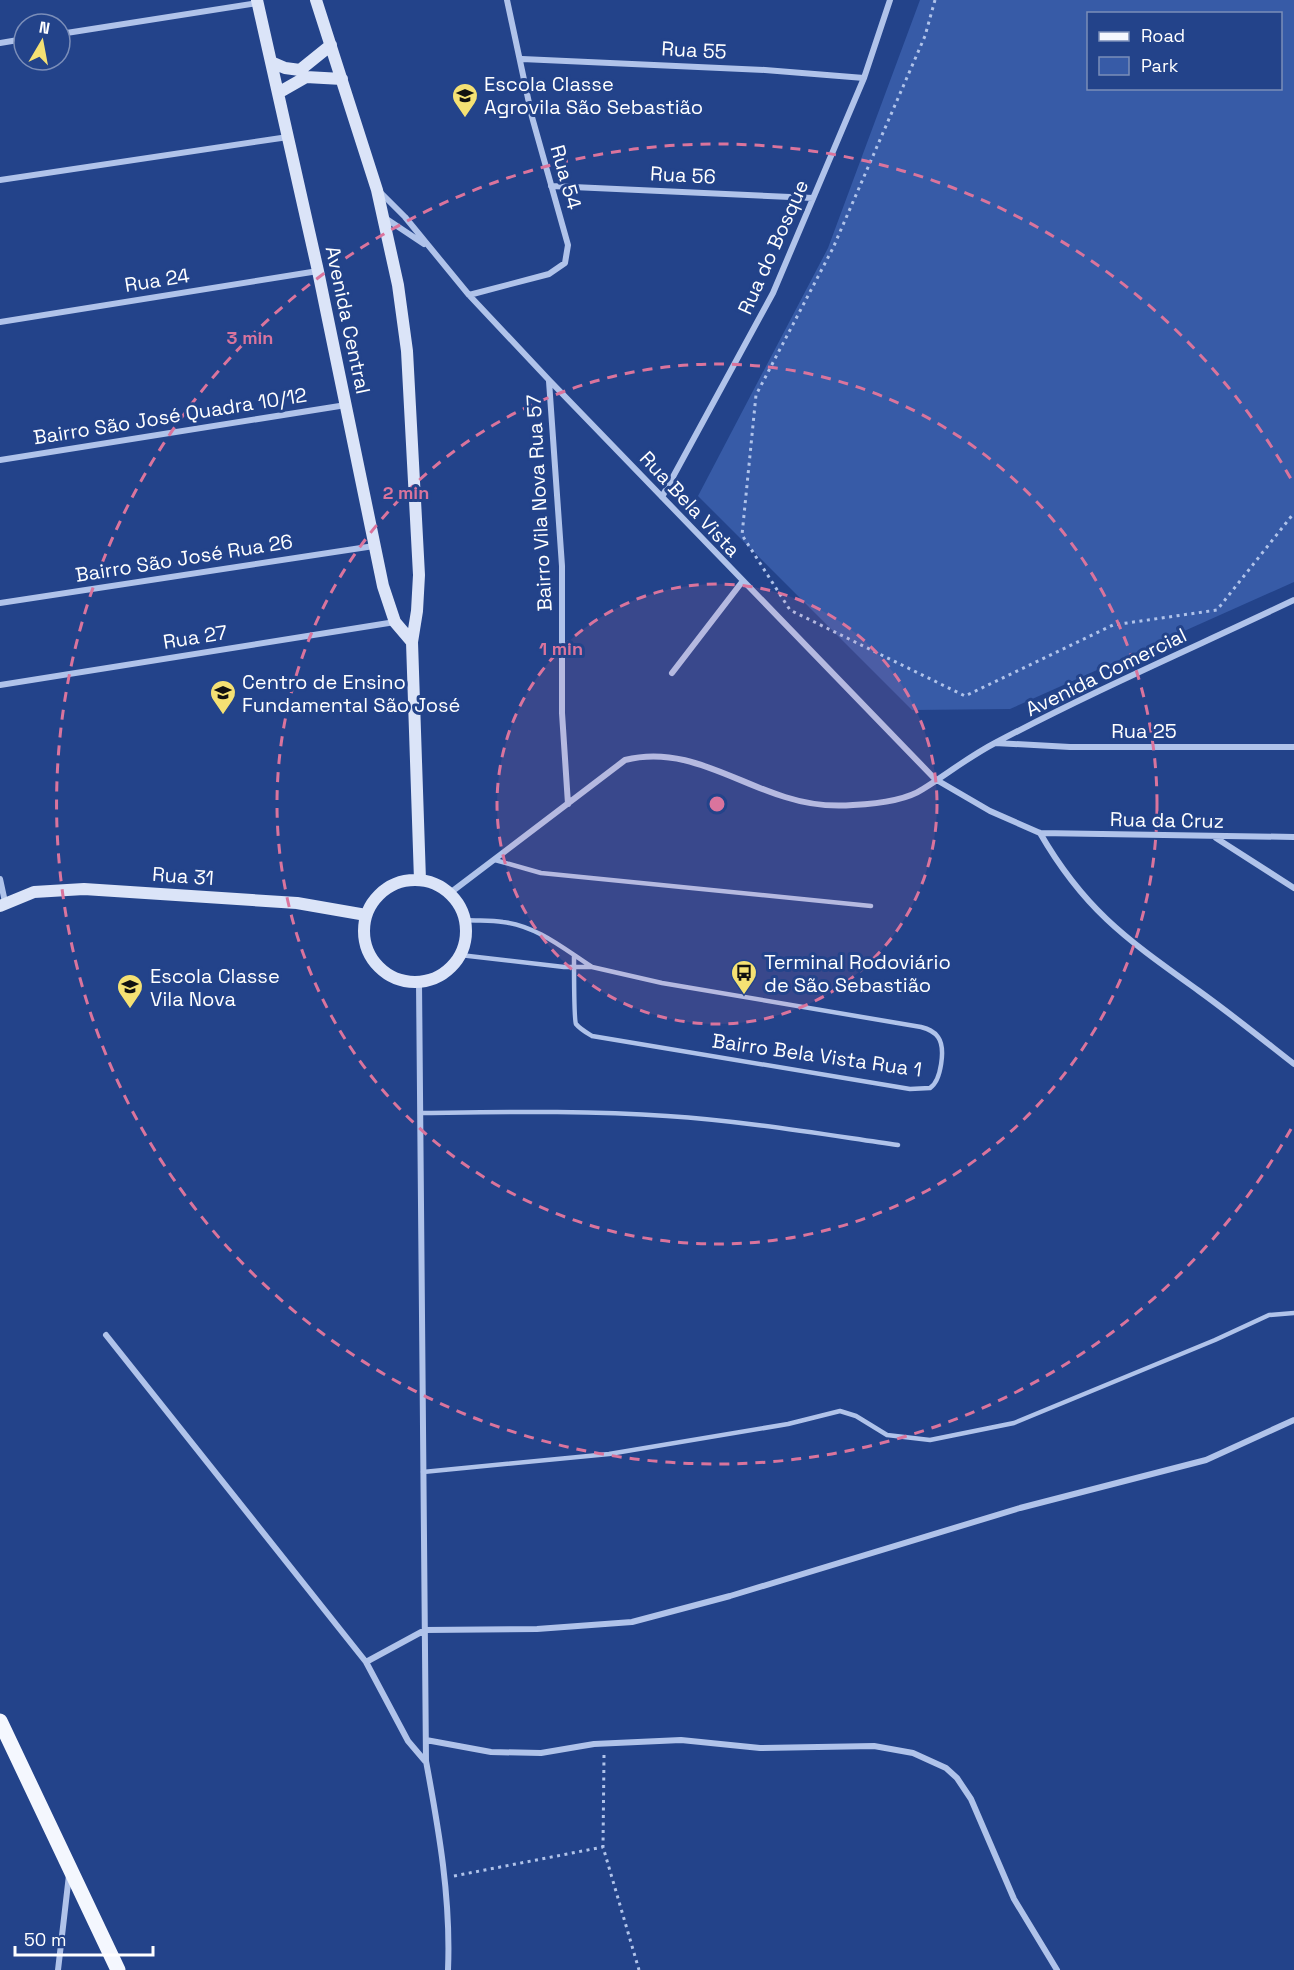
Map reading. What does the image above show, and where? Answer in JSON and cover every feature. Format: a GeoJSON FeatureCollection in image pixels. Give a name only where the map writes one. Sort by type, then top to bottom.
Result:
{"type":"FeatureCollection","features":[{"type":"Feature","properties":{"kind":"main road"},"geometry":{"type":"LineString","coordinates":[[0,1721],[118,1970]]}},
{"type":"Feature","properties":{"kind":"street"},"geometry":{"type":"LineString","coordinates":[[315,0],[377,190],[407,351],[419,575],[417,611],[411,642],[420,880]]}},
{"type":"Feature","properties":{"kind":"street","name":"Rua 54"},"geometry":{"type":"LineString","coordinates":[[469,295],[549,274],[565,263],[568,254],[567,241],[532,117],[522,59],[507,0]]}},
{"type":"Feature","properties":{"kind":"street","name":"Rua do Bosque"},"geometry":{"type":"LineString","coordinates":[[662,497],[773,293],[864,78],[890,0]]}},
{"type":"Feature","properties":{"kind":"street"},"geometry":{"type":"LineString","coordinates":[[72,32],[258,1]]}},
{"type":"Feature","properties":{"kind":"street","name":"Avenida Central"},"geometry":{"type":"LineString","coordinates":[[258,1],[318,271],[374,546],[395,622],[411,642]]}},
{"type":"Feature","properties":{"kind":"street"},"geometry":{"type":"LineString","coordinates":[[271,62],[285,68],[300,70],[331,45]]}},
{"type":"Feature","properties":{"kind":"street","name":"Rua 55"},"geometry":{"type":"LineString","coordinates":[[522,59],[755,69],[864,78]]}},
{"type":"Feature","properties":{"kind":"street"},"geometry":{"type":"LineString","coordinates":[[278,93],[306,77],[342,79]]}},
{"type":"Feature","properties":{"kind":"street"},"geometry":{"type":"LineString","coordinates":[[0,180],[288,137]]}},
{"type":"Feature","properties":{"kind":"street","name":"Rua 56"},"geometry":{"type":"LineString","coordinates":[[551,186],[813,198]]}},
{"type":"Feature","properties":{"kind":"street"},"geometry":{"type":"LineString","coordinates":[[377,190],[405,217],[427,246]]}},
{"type":"Feature","properties":{"kind":"street"},"geometry":{"type":"LineString","coordinates":[[384,218],[427,246]]}},
{"type":"Feature","properties":{"kind":"street","name":"Rua Bela Vista"},"geometry":{"type":"LineString","coordinates":[[427,246],[469,295],[549,380],[935,779],[998,815],[1040,833]]}},
{"type":"Feature","properties":{"kind":"street","name":"Rua 24"},"geometry":{"type":"LineString","coordinates":[[0,322],[318,271]]}},
{"type":"Feature","properties":{"kind":"street","name":"Bairro Vila Nova Rua 57"},"geometry":{"type":"LineString","coordinates":[[549,380],[562,566],[562,713],[568,804]]}},
{"type":"Feature","properties":{"kind":"street","name":"Bairro São José Quadra 10/12"},"geometry":{"type":"LineString","coordinates":[[0,460],[346,405]]}},
{"type":"Feature","properties":{"kind":"street","name":"Bairro São José Rua 26"},"geometry":{"type":"LineString","coordinates":[[0,603],[374,546]]}},
{"type":"Feature","properties":{"kind":"street"},"geometry":{"type":"LineString","coordinates":[[672,673],[742,582]]}},
{"type":"Feature","properties":{"kind":"street","name":"Avenida Comercial"},"geometry":{"type":"LineString","coordinates":[[450,894],[613,767],[626,760],[646,756],[695,762],[786,797],[827,806],[854,805],[903,797],[922,790],[935,779],[994,743],[1294,600]]}},
{"type":"Feature","properties":{"kind":"street","name":"Rua 27"},"geometry":{"type":"LineString","coordinates":[[0,685],[395,622]]}},
{"type":"Feature","properties":{"kind":"street","name":"Rua 25"},"geometry":{"type":"LineString","coordinates":[[994,743],[1070,747],[1294,747]]}},
{"type":"Feature","properties":{"kind":"street"},"geometry":{"type":"LineString","coordinates":[[1040,833],[1060,867],[1082,897],[1110,925],[1294,1064]]}},
{"type":"Feature","properties":{"kind":"street","name":"Rua da Cruz"},"geometry":{"type":"LineString","coordinates":[[1040,833],[1294,837]]}},
{"type":"Feature","properties":{"kind":"street"},"geometry":{"type":"LineString","coordinates":[[1216,837],[1294,888]]}},
{"type":"Feature","properties":{"kind":"street"},"geometry":{"type":"LineString","coordinates":[[0,879],[3,904]]}},
{"type":"Feature","properties":{"kind":"street"},"geometry":{"type":"LineString","coordinates":[[420,880],[436,884],[450,894],[460,906],[465,920],[465,938],[460,955],[443,974],[419,982],[396,978],[376,964],[364,941],[366,915],[374,900],[387,888],[403,881],[420,880]]}},
{"type":"Feature","properties":{"kind":"street","name":"Rua 31"},"geometry":{"type":"LineString","coordinates":[[3,904],[45,890],[84,889],[297,903],[366,915]]}},
{"type":"Feature","properties":{"kind":"street"},"geometry":{"type":"LineString","coordinates":[[419,982],[426,1761],[444,1856],[448,1970]]}},
{"type":"Feature","properties":{"kind":"street"},"geometry":{"type":"LineString","coordinates":[[106,1335],[366,1662],[408,1741],[426,1761]]}},
{"type":"Feature","properties":{"kind":"street"},"geometry":{"type":"LineString","coordinates":[[366,1662],[425,1630],[537,1629],[632,1622],[730,1596],[1020,1508],[1206,1460],[1294,1420]]}},
{"type":"Feature","properties":{"kind":"street"},"geometry":{"type":"LineString","coordinates":[[426,1740],[491,1752],[531,1753],[604,1743],[681,1740],[760,1748],[874,1746],[913,1753],[937,1764],[957,1778],[971,1799],[1014,1899],[1057,1970]]}},
{"type":"Feature","properties":{"kind":"street"},"geometry":{"type":"LineString","coordinates":[[58,1970],[70,1869]]}},
{"type":"Feature","properties":{"kind":"lane"},"geometry":{"type":"LineString","coordinates":[[495,860],[541,873],[871,906]]}},
{"type":"Feature","properties":{"kind":"lane"},"geometry":{"type":"LineString","coordinates":[[465,920],[504,922],[526,927],[592,967]]}},
{"type":"Feature","properties":{"kind":"lane"},"geometry":{"type":"LineString","coordinates":[[460,955],[573,968],[592,967]]}},
{"type":"Feature","properties":{"kind":"lane"},"geometry":{"type":"LineString","coordinates":[[573,968],[574,956]]}},
{"type":"Feature","properties":{"kind":"lane","name":"Bairro Bela Vista Rua 1"},"geometry":{"type":"LineString","coordinates":[[573,968],[577,1024],[592,1036],[910,1089],[930,1088],[935,1083],[942,1044],[937,1034],[921,1027],[662,983],[592,967]]}},
{"type":"Feature","properties":{"kind":"lane"},"geometry":{"type":"LineString","coordinates":[[420,1113],[553,1112],[666,1116],[771,1126],[898,1145]]}},
{"type":"Feature","properties":{"kind":"lane"},"geometry":{"type":"LineString","coordinates":[[423,1472],[609,1454],[788,1424],[840,1411],[856,1416],[887,1435],[930,1440],[1014,1423],[1215,1340],[1269,1315],[1294,1313]]}},
{"type":"Feature","properties":{"kind":"path"},"geometry":{"type":"LineString","coordinates":[[935,0],[925,36],[834,248],[756,395],[742,535],[790,610],[965,696],[1113,625],[1217,610],[1294,513]]}},
{"type":"Feature","properties":{"kind":"path"},"geometry":{"type":"LineString","coordinates":[[604,1743],[603,1847],[639,1970]]}},
{"type":"Feature","properties":{"kind":"path"},"geometry":{"type":"LineString","coordinates":[[445,1877],[603,1847]]}},
{"type":"Feature","properties":{"kind":"green space"},"geometry":{"type":"Polygon","coordinates":[[[920,0],[1294,0],[1294,582],[1010,709],[912,710],[698,496],[828,248],[920,0]]]}},
{"type":"Feature","properties":{"kind":"place","name":"Escola Classe Agrovila São Sebastião"},"geometry":{"type":"Point","coordinates":[465,119]}},
{"type":"Feature","properties":{"kind":"place","name":"Centro de Ensino Fundamental São José"},"geometry":{"type":"Point","coordinates":[223,716]}},
{"type":"Feature","properties":{"kind":"place","name":"Terminal Rodoviário de São Sebastião"},"geometry":{"type":"Point","coordinates":[744,996]}},
{"type":"Feature","properties":{"kind":"place","name":"Escola Classe Vila Nova"},"geometry":{"type":"Point","coordinates":[130,1010]}}]}
